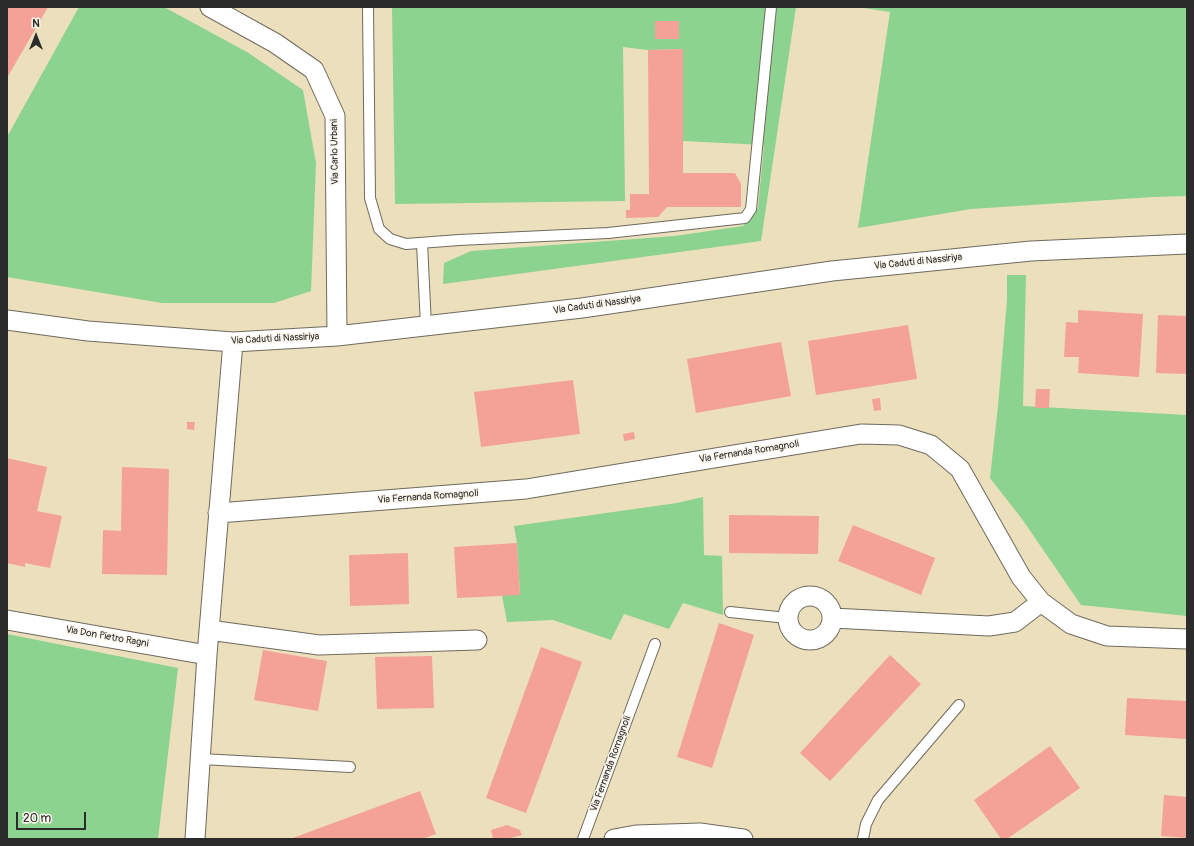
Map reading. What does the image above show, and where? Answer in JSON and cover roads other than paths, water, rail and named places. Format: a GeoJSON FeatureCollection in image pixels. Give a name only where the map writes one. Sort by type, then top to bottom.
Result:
{"type":"FeatureCollection","features":[{"type":"Feature","properties":{"kind":"street","name":"Via Carlo Urbani"},"geometry":{"type":"LineString","coordinates":[[210,7],[275,43],[314,70],[335,116],[336,336]]}},
{"type":"Feature","properties":{"kind":"street","name":"Via Caduti di Nassiriya"},"geometry":{"type":"LineString","coordinates":[[7,320],[88,331],[232,342],[336,336],[582,308],[832,271],[1031,251],[1187,244]]}},
{"type":"Feature","properties":{"kind":"street"},"geometry":{"type":"LineString","coordinates":[[195,839],[207,655],[232,342]]}},
{"type":"Feature","properties":{"kind":"street","name":"Via Fernanda Romagnoli"},"geometry":{"type":"LineString","coordinates":[[218,513],[526,489],[861,434],[899,435],[930,445],[960,469],[1022,577],[1041,602],[1071,624],[1107,636],[1187,639]]}},
{"type":"Feature","properties":{"kind":"street"},"geometry":{"type":"LineString","coordinates":[[810,596],[818,597],[825,602],[830,609],[832,618],[830,626],[825,633],[818,638],[810,640],[801,638],[794,633],[789,626],[787,618],[789,609],[794,602],[801,597],[810,596]]}},
{"type":"Feature","properties":{"kind":"street"},"geometry":{"type":"LineString","coordinates":[[832,618],[989,626],[1015,622],[1041,602]]}},
{"type":"Feature","properties":{"kind":"street","name":"Via Don Pietro Ragni"},"geometry":{"type":"LineString","coordinates":[[7,620],[207,655]]}},
{"type":"Feature","properties":{"kind":"street"},"geometry":{"type":"LineString","coordinates":[[209,630],[319,645],[477,640]]}},
{"type":"Feature","properties":{"kind":"street"},"geometry":{"type":"LineString","coordinates":[[614,839],[636,835],[700,834],[743,839]]}},
{"type":"Feature","properties":{"kind":"lane"},"geometry":{"type":"LineString","coordinates":[[368,7],[370,198],[373,214],[379,229],[390,239],[406,244],[608,233],[746,218],[751,209],[771,7]]}},
{"type":"Feature","properties":{"kind":"lane"},"geometry":{"type":"LineString","coordinates":[[422,243],[426,326]]}},
{"type":"Feature","properties":{"kind":"lane"},"geometry":{"type":"LineString","coordinates":[[730,612],[787,618]]}},
{"type":"Feature","properties":{"kind":"lane","name":"Via Fernanda Romagnoli"},"geometry":{"type":"LineString","coordinates":[[583,839],[655,644]]}},
{"type":"Feature","properties":{"kind":"lane"},"geometry":{"type":"LineString","coordinates":[[863,839],[866,824],[878,800],[959,705]]}},
{"type":"Feature","properties":{"kind":"lane"},"geometry":{"type":"LineString","coordinates":[[201,759],[350,768]]}}]}
